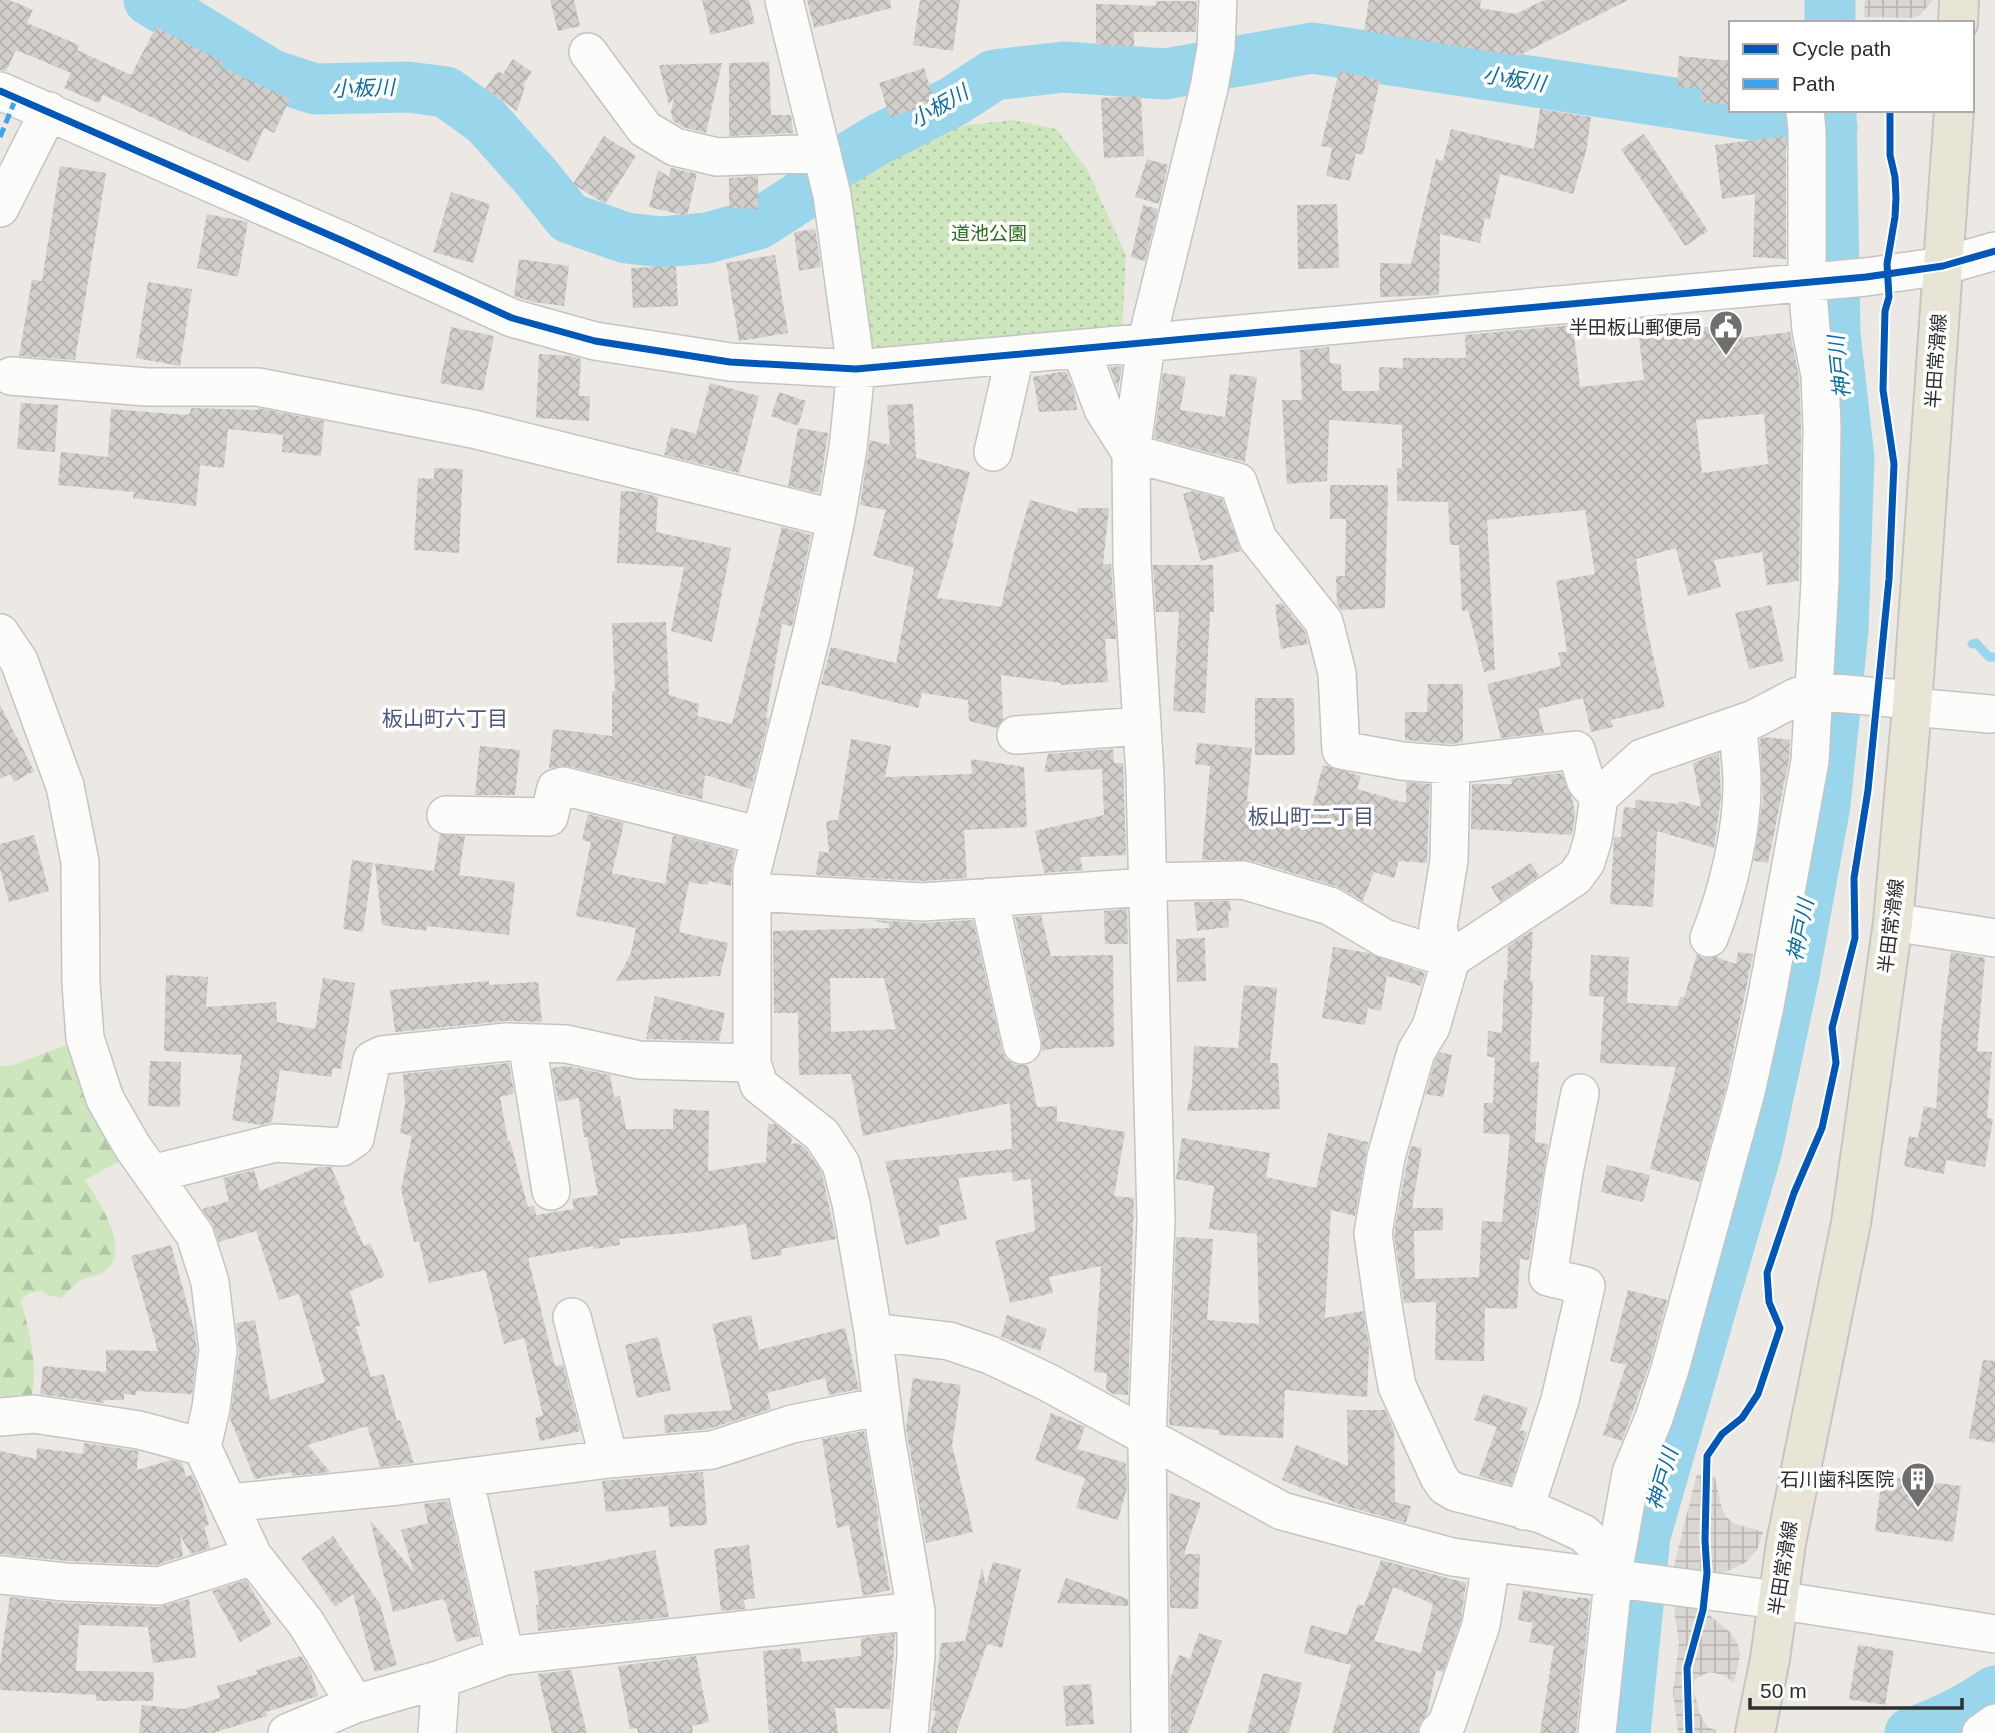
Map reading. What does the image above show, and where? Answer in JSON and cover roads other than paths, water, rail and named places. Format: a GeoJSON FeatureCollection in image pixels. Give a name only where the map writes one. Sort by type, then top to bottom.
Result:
{"type":"FeatureCollection","features":[{"type":"Feature","properties":{"kind":"main road"},"geometry":{"type":"LineString","coordinates":[[1958,21],[1959,0]]}},
{"type":"Feature","properties":{"kind":"main road","name":"半田常滑線"},"geometry":{"type":"LineString","coordinates":[[1755,1730],[1770,1659],[1786,1543],[1851,1223],[1893,922],[1913,704],[1954,112]]}},
{"type":"Feature","properties":{"kind":"street"},"geometry":{"type":"LineString","coordinates":[[784,0],[832,195],[856,369],[848,448],[836,519],[812,632],[752,871],[752,1063],[760,1085],[822,1135],[841,1164],[851,1203],[873,1332],[881,1406],[916,1611],[916,1656],[909,1733]]}},
{"type":"Feature","properties":{"kind":"street"},"geometry":{"type":"LineString","coordinates":[[1150,1733],[1147,1438],[1156,1222],[1148,884],[1132,562],[1131,453],[1146,344],[1209,88],[1216,48],[1218,0]]}},
{"type":"Feature","properties":{"kind":"street"},"geometry":{"type":"LineString","coordinates":[[588,52],[645,129],[675,148],[717,157],[822,153]]}},
{"type":"Feature","properties":{"kind":"street"},"geometry":{"type":"LineString","coordinates":[[0,91],[512,318],[595,341],[730,362],[856,369],[1015,356],[1866,277],[1943,266],[1995,251]]}},
{"type":"Feature","properties":{"kind":"street"},"geometry":{"type":"LineString","coordinates":[[0,208],[49,111]]}},
{"type":"Feature","properties":{"kind":"street"},"geometry":{"type":"LineString","coordinates":[[1597,1733],[1631,1473],[1654,1418],[1670,1368],[1742,1105],[1757,1043],[1810,761],[1820,582],[1822,427],[1820,375],[1811,330],[1806,121]]}},
{"type":"Feature","properties":{"kind":"street"},"geometry":{"type":"LineString","coordinates":[[1081,350],[1103,409],[1131,453],[1238,482],[1258,539],[1324,622],[1337,673],[1341,750],[1402,761],[1451,765],[1576,750],[1586,782],[1599,797]]}},
{"type":"Feature","properties":{"kind":"street"},"geometry":{"type":"LineString","coordinates":[[993,452],[1015,356]]}},
{"type":"Feature","properties":{"kind":"street"},"geometry":{"type":"LineString","coordinates":[[11,376],[147,387],[258,387],[473,429],[836,519]]}},
{"type":"Feature","properties":{"kind":"street"},"geometry":{"type":"LineString","coordinates":[[0,633],[19,661],[65,786],[80,862],[81,983],[85,1038],[105,1099],[132,1146],[195,1236],[210,1282],[219,1350],[211,1409],[202,1447],[253,1556],[306,1623],[355,1704]]}},
{"type":"Feature","properties":{"kind":"street"},"geometry":{"type":"LineString","coordinates":[[1617,1574],[1583,1533],[1541,1514],[1455,1492],[1446,1486],[1439,1477],[1397,1385],[1373,1233],[1386,1157],[1416,1052],[1431,1027],[1451,959],[1575,877],[1586,862],[1593,839],[1599,797],[1642,758],[1738,725],[1816,691],[1870,696],[1990,714]]}},
{"type":"Feature","properties":{"kind":"street"},"geometry":{"type":"LineString","coordinates":[[1709,937],[1730,874],[1738,827],[1742,781],[1738,725]]}},
{"type":"Feature","properties":{"kind":"street"},"geometry":{"type":"LineString","coordinates":[[1016,735],[1142,726]]}},
{"type":"Feature","properties":{"kind":"street"},"geometry":{"type":"LineString","coordinates":[[1451,765],[1449,860],[1438,927],[1441,942],[1451,959]]}},
{"type":"Feature","properties":{"kind":"street"},"geometry":{"type":"LineString","coordinates":[[446,815],[549,817],[556,788],[563,786],[761,836]]}},
{"type":"Feature","properties":{"kind":"street"},"geometry":{"type":"LineString","coordinates":[[752,891],[910,902],[1148,884],[1243,880],[1330,906],[1384,938],[1451,959]]}},
{"type":"Feature","properties":{"kind":"street"},"geometry":{"type":"LineString","coordinates":[[989,897],[1022,1045]]}},
{"type":"Feature","properties":{"kind":"street"},"geometry":{"type":"LineString","coordinates":[[1893,922],[1995,938]]}},
{"type":"Feature","properties":{"kind":"street"},"geometry":{"type":"LineString","coordinates":[[152,1174],[275,1143],[342,1147],[355,1138],[372,1060],[382,1055],[508,1042],[566,1044],[639,1060],[752,1063]]}},
{"type":"Feature","properties":{"kind":"street"},"geometry":{"type":"LineString","coordinates":[[527,1043],[551,1191]]}},
{"type":"Feature","properties":{"kind":"street"},"geometry":{"type":"LineString","coordinates":[[1524,1511],[1560,1400],[1586,1286],[1548,1277],[1564,1172],[1580,1093]]}},
{"type":"Feature","properties":{"kind":"street"},"geometry":{"type":"LineString","coordinates":[[572,1317],[609,1459]]}},
{"type":"Feature","properties":{"kind":"street"},"geometry":{"type":"LineString","coordinates":[[873,1332],[949,1342],[990,1355],[1049,1383],[1282,1511],[1452,1557],[1617,1574],[1672,1587],[1777,1600],[1995,1634]]}},
{"type":"Feature","properties":{"kind":"street"},"geometry":{"type":"LineString","coordinates":[[229,1503],[464,1478],[609,1459],[712,1450],[792,1424],[881,1406]]}},
{"type":"Feature","properties":{"kind":"street"},"geometry":{"type":"LineString","coordinates":[[0,1417],[34,1414],[139,1430],[202,1447]]}},
{"type":"Feature","properties":{"kind":"street"},"geometry":{"type":"LineString","coordinates":[[464,1478],[505,1656]]}},
{"type":"Feature","properties":{"kind":"street"},"geometry":{"type":"LineString","coordinates":[[0,1575],[65,1582],[159,1586],[253,1556]]}},
{"type":"Feature","properties":{"kind":"street"},"geometry":{"type":"LineString","coordinates":[[1438,1733],[1447,1723],[1481,1625],[1491,1563]]}},
{"type":"Feature","properties":{"kind":"street"},"geometry":{"type":"LineString","coordinates":[[287,1733],[355,1704],[505,1656],[916,1611]]}},
{"type":"Feature","properties":{"kind":"street"},"geometry":{"type":"LineString","coordinates":[[437,1733],[440,1679]]}},
{"type":"Feature","properties":{"kind":"street"},"geometry":{"type":"LineString","coordinates":[[1981,1733],[1995,1723]]}},
{"type":"Feature","properties":{"kind":"waterway","name":"小板川"},"geometry":{"type":"LineString","coordinates":[[149,0],[272,75],[315,89],[408,87],[446,92],[486,121],[569,218],[626,238],[662,242],[707,238],[758,224],[800,197],[829,169],[879,139],[954,101],[994,75],[1064,67],[1165,74],[1312,48],[1729,111]]}},
{"type":"Feature","properties":{"kind":"waterway","name":"神戸川"},"geometry":{"type":"LineString","coordinates":[[1830,0],[1830,21]]}},
{"type":"Feature","properties":{"kind":"waterway","name":"小板川"},"geometry":{"type":"LineString","coordinates":[[1733,112],[1832,127]]}},
{"type":"Feature","properties":{"kind":"waterway","name":"神戸川"},"geometry":{"type":"LineString","coordinates":[[1625,1733],[1645,1536],[1757,1149],[1794,975],[1825,805],[1843,630],[1849,458],[1835,334],[1831,112]]}},
{"type":"Feature","properties":{"kind":"waterway"},"geometry":{"type":"LineString","coordinates":[[1972,644],[1976,643],[1989,657],[1995,657]]}},
{"type":"Feature","properties":{"kind":"waterway"},"geometry":{"type":"LineString","coordinates":[[1910,1733],[1954,1715],[1995,1691]]}},
{"type":"Feature","properties":{"kind":"place","name":"半田板山郵便局"},"geometry":{"type":"Point","coordinates":[1726,357]}},
{"type":"Feature","properties":{"kind":"place","name":"石川歯科医院"},"geometry":{"type":"Point","coordinates":[1918,1509]}},
{"type":"Feature","properties":{"kind":"district","name":"板山町六丁目"},"geometry":{"type":"Point","coordinates":[445,718]}},
{"type":"Feature","properties":{"kind":"district","name":"板山町二丁目"},"geometry":{"type":"Point","coordinates":[1311,816]}},
{"type":"Feature","properties":{"kind":"park label","name":"道池公園"},"geometry":{"type":"Point","coordinates":[989,233]}}]}
